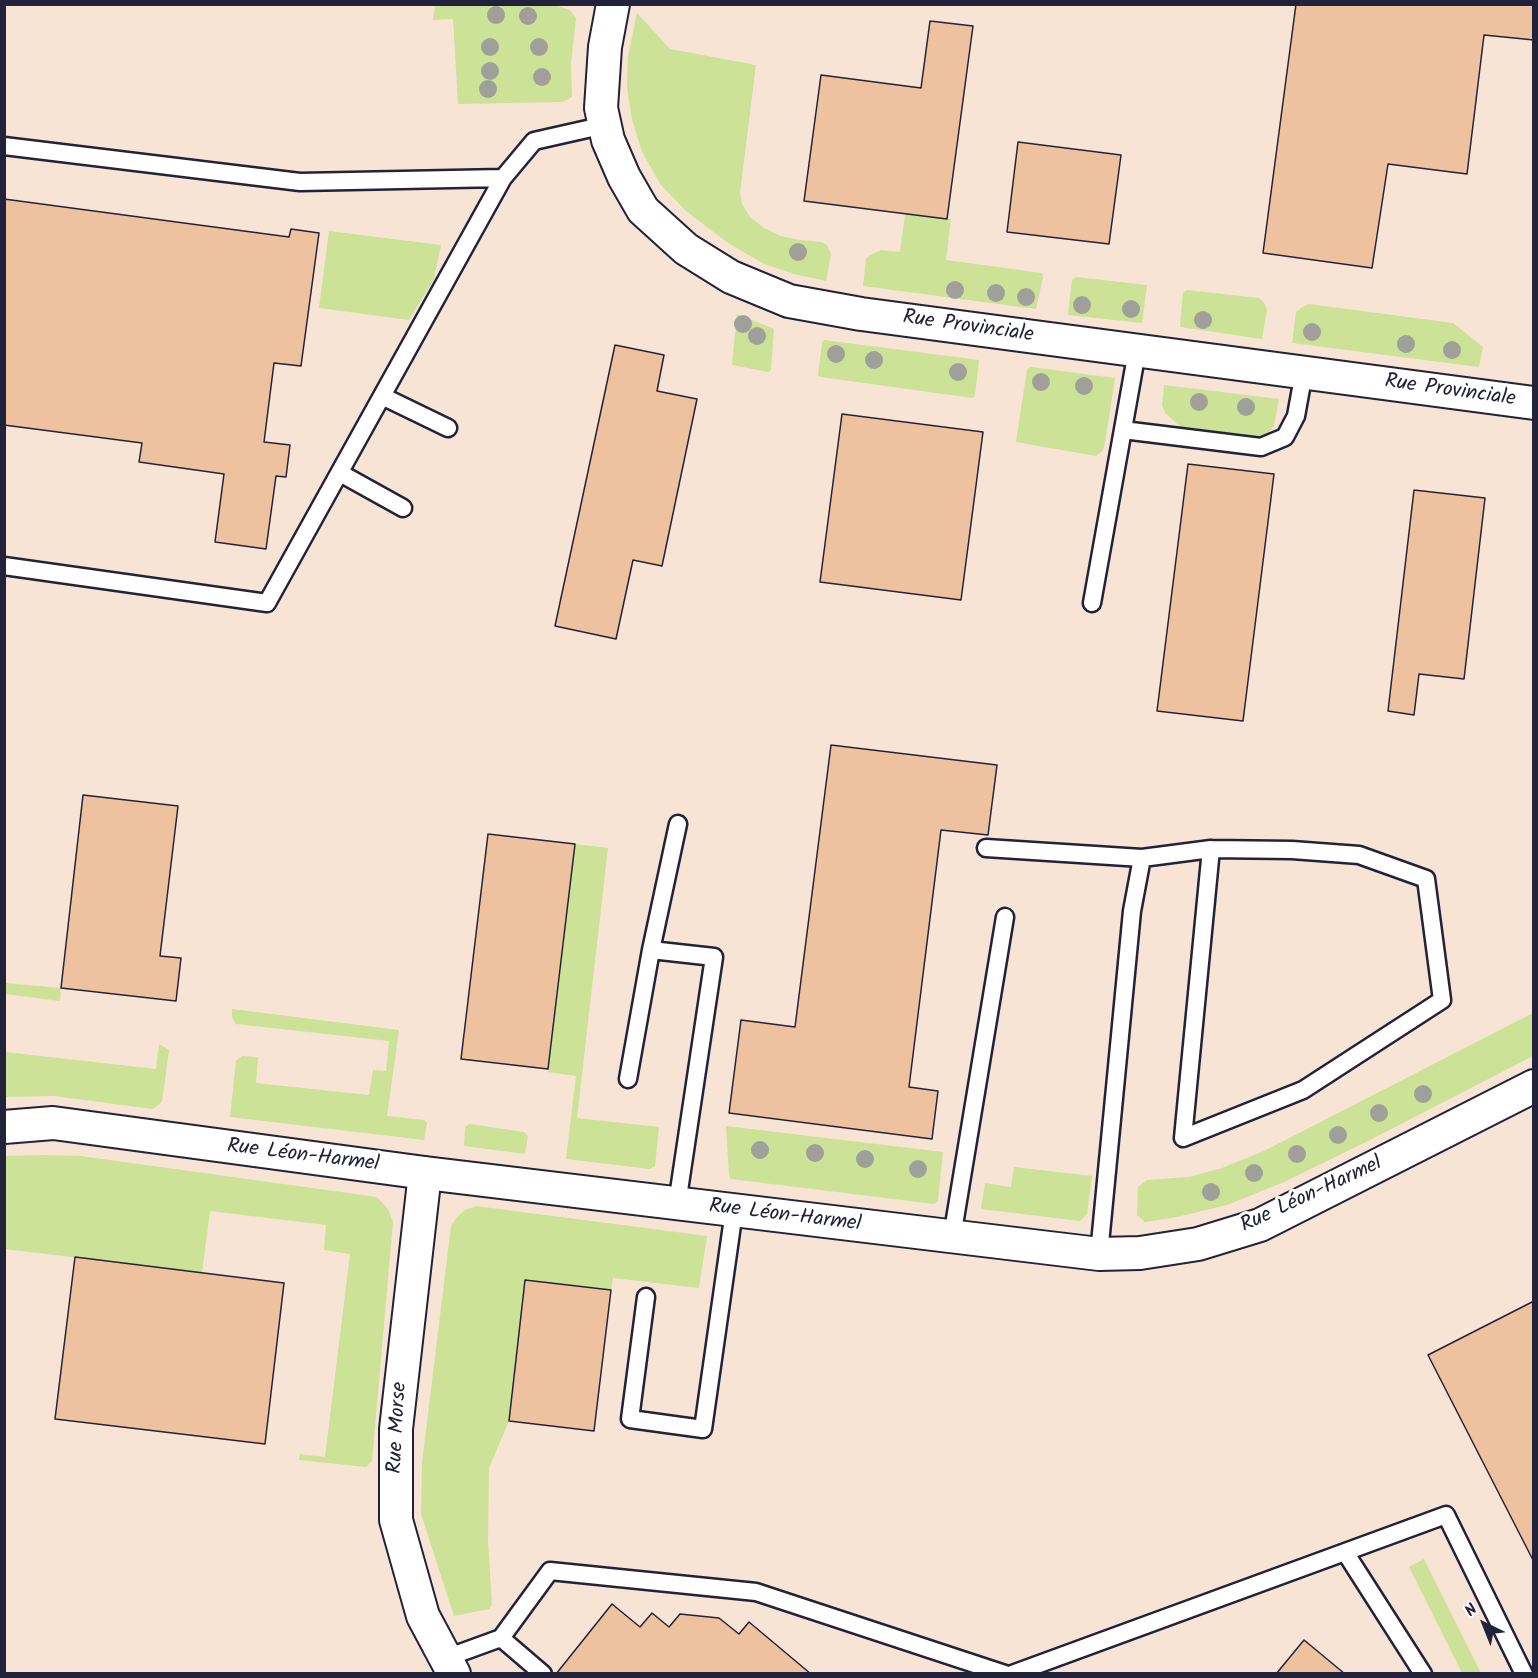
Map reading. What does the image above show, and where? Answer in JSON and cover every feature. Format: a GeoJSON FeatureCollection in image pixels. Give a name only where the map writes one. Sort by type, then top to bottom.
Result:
{"type":"FeatureCollection","features":[{"type":"Feature","properties":{"kind":"street","name":"Rue Provinciale"},"geometry":{"type":"LineString","coordinates":[[613,4],[605,46],[601,108],[608,140],[624,177],[643,210],[686,249],[731,277],[789,301],[861,314],[1533,403]]}},
{"type":"Feature","properties":{"kind":"street","name":"Rue Léon-Harmel"},"geometry":{"type":"LineString","coordinates":[[4,1126],[53,1123],[425,1173],[734,1211],[1099,1254],[1140,1253],[1198,1244],[1260,1225],[1533,1086]]}},
{"type":"Feature","properties":{"kind":"street","name":"Rue Morse"},"geometry":{"type":"LineString","coordinates":[[425,1173],[396,1429],[396,1520],[423,1616],[450,1666]]}},
{"type":"Feature","properties":{"kind":"lane"},"geometry":{"type":"LineString","coordinates":[[4,566],[267,603],[503,178],[534,141],[605,125]]}},
{"type":"Feature","properties":{"kind":"lane"},"geometry":{"type":"LineString","coordinates":[[4,146],[300,183],[503,178]]}},
{"type":"Feature","properties":{"kind":"lane"},"geometry":{"type":"LineString","coordinates":[[1092,603],[1137,351]]}},
{"type":"Feature","properties":{"kind":"lane"},"geometry":{"type":"LineString","coordinates":[[1123,430],[1262,447],[1285,437],[1296,416],[1304,372]]}},
{"type":"Feature","properties":{"kind":"lane"},"geometry":{"type":"LineString","coordinates":[[382,396],[448,428]]}},
{"type":"Feature","properties":{"kind":"lane"},"geometry":{"type":"LineString","coordinates":[[340,473],[403,508]]}},
{"type":"Feature","properties":{"kind":"lane"},"geometry":{"type":"LineString","coordinates":[[628,1079],[651,950],[678,824]]}},
{"type":"Feature","properties":{"kind":"lane"},"geometry":{"type":"LineString","coordinates":[[986,848],[1142,858],[1211,849],[1292,850],[1359,855],[1426,879],[1442,1000],[1303,1090],[1183,1138],[1211,849]]}},
{"type":"Feature","properties":{"kind":"lane"},"geometry":{"type":"LineString","coordinates":[[1099,1254],[1132,911],[1142,858]]}},
{"type":"Feature","properties":{"kind":"lane"},"geometry":{"type":"LineString","coordinates":[[952,1237],[1005,917]]}},
{"type":"Feature","properties":{"kind":"lane"},"geometry":{"type":"LineString","coordinates":[[651,950],[714,957],[677,1204]]}},
{"type":"Feature","properties":{"kind":"lane"},"geometry":{"type":"LineString","coordinates":[[646,1297],[630,1419],[703,1429],[734,1211]]}},
{"type":"Feature","properties":{"kind":"lane"},"geometry":{"type":"LineString","coordinates":[[1012,1674],[1446,1515],[1524,1674]]}},
{"type":"Feature","properties":{"kind":"lane"},"geometry":{"type":"LineString","coordinates":[[1345,1552],[1423,1674]]}},
{"type":"Feature","properties":{"kind":"lane"},"geometry":{"type":"LineString","coordinates":[[450,1666],[501,1638],[550,1571],[756,1592],[1005,1674]]}},
{"type":"Feature","properties":{"kind":"lane"},"geometry":{"type":"LineString","coordinates":[[501,1638],[543,1674]]}},
{"type":"Feature","properties":{"kind":"shaded area"},"geometry":{"type":"Polygon","coordinates":[[[5,5],[1533,5],[1533,1673],[5,1674],[5,5]]]}},
{"type":"Feature","properties":{"kind":"green space"},"geometry":{"type":"Polygon","coordinates":[[[435,5],[557,6],[570,10],[576,18],[571,64],[572,97],[563,102],[458,104],[453,19],[433,20],[435,5]]]}},
{"type":"Feature","properties":{"kind":"green space"},"geometry":{"type":"Polygon","coordinates":[[[637,13],[670,49],[756,65],[740,193],[742,204],[750,217],[764,228],[781,236],[822,242],[827,245],[831,254],[826,281],[764,264],[728,243],[686,211],[661,185],[642,152],[632,119],[627,87],[628,56],[637,13]]]}},
{"type":"Feature","properties":{"kind":"green space"},"geometry":{"type":"Polygon","coordinates":[[[905,214],[951,219],[946,260],[1042,273],[1036,309],[863,286],[866,259],[870,255],[881,250],[900,252],[905,214]]]}},
{"type":"Feature","properties":{"kind":"green space"},"geometry":{"type":"Polygon","coordinates":[[[329,231],[441,245],[434,279],[409,320],[319,308],[329,231]]]}},
{"type":"Feature","properties":{"kind":"green space"},"geometry":{"type":"Polygon","coordinates":[[[1076,277],[1147,285],[1142,323],[1068,315],[1072,280],[1076,277]]]}},
{"type":"Feature","properties":{"kind":"green space"},"geometry":{"type":"Polygon","coordinates":[[[1187,290],[1259,298],[1267,309],[1262,339],[1180,327],[1183,293],[1187,290]]]}},
{"type":"Feature","properties":{"kind":"green space"},"geometry":{"type":"Polygon","coordinates":[[[1309,304],[1453,323],[1483,347],[1479,367],[1292,343],[1296,312],[1309,304]]]}},
{"type":"Feature","properties":{"kind":"green space"},"geometry":{"type":"Polygon","coordinates":[[[737,314],[774,329],[771,370],[768,372],[732,365],[737,314]]]}},
{"type":"Feature","properties":{"kind":"green space"},"geometry":{"type":"Polygon","coordinates":[[[824,340],[979,360],[975,396],[972,398],[821,377],[818,375],[824,340]]]}},
{"type":"Feature","properties":{"kind":"green space"},"geometry":{"type":"Polygon","coordinates":[[[1031,367],[1115,378],[1105,443],[1103,450],[1096,456],[1016,442],[1027,369],[1031,367]]]}},
{"type":"Feature","properties":{"kind":"green space"},"geometry":{"type":"Polygon","coordinates":[[[1164,385],[1279,399],[1274,426],[1267,435],[1259,438],[1182,428],[1166,414],[1162,406],[1164,385]]]}},
{"type":"Feature","properties":{"kind":"green space"},"geometry":{"type":"Polygon","coordinates":[[[575,844],[608,848],[577,1118],[659,1127],[655,1166],[650,1169],[566,1159],[576,1076],[548,1072],[575,844]]]}},
{"type":"Feature","properties":{"kind":"green space"},"geometry":{"type":"Polygon","coordinates":[[[5,983],[61,988],[60,1001],[5,994],[5,983]]]}},
{"type":"Feature","properties":{"kind":"green space"},"geometry":{"type":"Polygon","coordinates":[[[232,1009],[399,1030],[387,1116],[424,1120],[427,1123],[424,1140],[230,1117],[236,1061],[242,1056],[258,1057],[256,1083],[369,1095],[373,1070],[386,1071],[389,1041],[236,1024],[232,1017],[232,1009]]]}},
{"type":"Feature","properties":{"kind":"green space"},"geometry":{"type":"Polygon","coordinates":[[[1533,1013],[1533,1056],[1368,1141],[1284,1182],[1227,1205],[1145,1222],[1137,1215],[1138,1187],[1147,1180],[1189,1177],[1222,1168],[1264,1151],[1533,1013]]]}},
{"type":"Feature","properties":{"kind":"green space"},"geometry":{"type":"Polygon","coordinates":[[[159,1044],[169,1050],[162,1102],[153,1109],[54,1096],[5,1097],[5,1052],[156,1069],[159,1044]]]}},
{"type":"Feature","properties":{"kind":"green space"},"geometry":{"type":"Polygon","coordinates":[[[469,1124],[524,1132],[528,1136],[525,1154],[464,1146],[465,1127],[469,1124]]]}},
{"type":"Feature","properties":{"kind":"green space"},"geometry":{"type":"Polygon","coordinates":[[[726,1126],[943,1152],[938,1201],[934,1204],[731,1179],[726,1126]]]}},
{"type":"Feature","properties":{"kind":"green space"},"geometry":{"type":"Polygon","coordinates":[[[4,1156],[81,1156],[377,1197],[388,1209],[393,1222],[372,1461],[366,1467],[299,1460],[300,1454],[325,1457],[350,1254],[324,1250],[326,1225],[210,1211],[202,1273],[5,1249],[4,1156]]]}},
{"type":"Feature","properties":{"kind":"green space"},"geometry":{"type":"Polygon","coordinates":[[[1014,1167],[1092,1176],[1087,1214],[1080,1221],[981,1209],[985,1183],[1011,1187],[1014,1167]]]}},
{"type":"Feature","properties":{"kind":"green space"},"geometry":{"type":"Polygon","coordinates":[[[476,1206],[707,1236],[699,1288],[613,1278],[611,1290],[525,1280],[509,1421],[489,1468],[488,1540],[492,1605],[489,1609],[454,1616],[421,1514],[422,1463],[451,1226],[465,1210],[476,1206]]]}},
{"type":"Feature","properties":{"kind":"green space"},"geometry":{"type":"Polygon","coordinates":[[[1424,1559],[1481,1673],[1462,1673],[1409,1567],[1424,1559]]]}},
{"type":"Feature","properties":{"kind":"building"},"geometry":{"type":"Polygon","coordinates":[[[1296,4],[1534,4],[1534,40],[1484,35],[1467,174],[1388,164],[1372,268],[1263,253],[1296,4]]]}},
{"type":"Feature","properties":{"kind":"building"},"geometry":{"type":"Polygon","coordinates":[[[930,21],[973,26],[947,219],[804,201],[821,75],[921,88],[930,21]]]}},
{"type":"Feature","properties":{"kind":"building"},"geometry":{"type":"Polygon","coordinates":[[[1018,142],[1121,155],[1109,244],[1007,232],[1018,142]]]}},
{"type":"Feature","properties":{"kind":"building"},"geometry":{"type":"Polygon","coordinates":[[[4,199],[289,237],[291,229],[319,233],[301,366],[274,363],[264,442],[290,445],[286,477],[276,476],[266,549],[215,542],[224,474],[139,462],[142,443],[4,425],[4,199]]]}},
{"type":"Feature","properties":{"kind":"building"},"geometry":{"type":"Polygon","coordinates":[[[615,345],[664,355],[657,391],[697,399],[662,566],[633,560],[616,639],[555,626],[615,345]]]}},
{"type":"Feature","properties":{"kind":"building"},"geometry":{"type":"Polygon","coordinates":[[[842,414],[983,432],[961,600],[820,582],[842,414]]]}},
{"type":"Feature","properties":{"kind":"building"},"geometry":{"type":"Polygon","coordinates":[[[1188,464],[1274,474],[1243,721],[1157,711],[1188,464]]]}},
{"type":"Feature","properties":{"kind":"building"},"geometry":{"type":"Polygon","coordinates":[[[1414,490],[1485,498],[1464,679],[1419,674],[1414,715],[1388,711],[1414,490]]]}},
{"type":"Feature","properties":{"kind":"building"},"geometry":{"type":"Polygon","coordinates":[[[831,745],[997,765],[988,835],[941,830],[909,1087],[938,1091],[932,1139],[729,1113],[741,1020],[795,1027],[831,745]]]}},
{"type":"Feature","properties":{"kind":"building"},"geometry":{"type":"Polygon","coordinates":[[[83,795],[178,806],[160,956],[181,958],[176,1001],[61,988],[83,795]]]}},
{"type":"Feature","properties":{"kind":"building"},"geometry":{"type":"Polygon","coordinates":[[[488,834],[575,844],[548,1069],[461,1059],[488,834]]]}},
{"type":"Feature","properties":{"kind":"building"},"geometry":{"type":"Polygon","coordinates":[[[75,1257],[284,1283],[265,1444],[55,1419],[75,1257]]]}},
{"type":"Feature","properties":{"kind":"building"},"geometry":{"type":"Polygon","coordinates":[[[525,1280],[611,1290],[594,1431],[509,1421],[525,1280]]]}},
{"type":"Feature","properties":{"kind":"building"},"geometry":{"type":"Polygon","coordinates":[[[1534,1301],[1534,1562],[1428,1355],[1534,1301]]]}},
{"type":"Feature","properties":{"kind":"building"},"geometry":{"type":"Polygon","coordinates":[[[612,1604],[640,1627],[652,1613],[669,1627],[680,1614],[719,1618],[739,1634],[749,1622],[811,1674],[556,1674],[612,1604]]]}},
{"type":"Feature","properties":{"kind":"building"},"geometry":{"type":"Polygon","coordinates":[[[1304,1640],[1345,1674],[1276,1674],[1304,1640]]]}}]}
